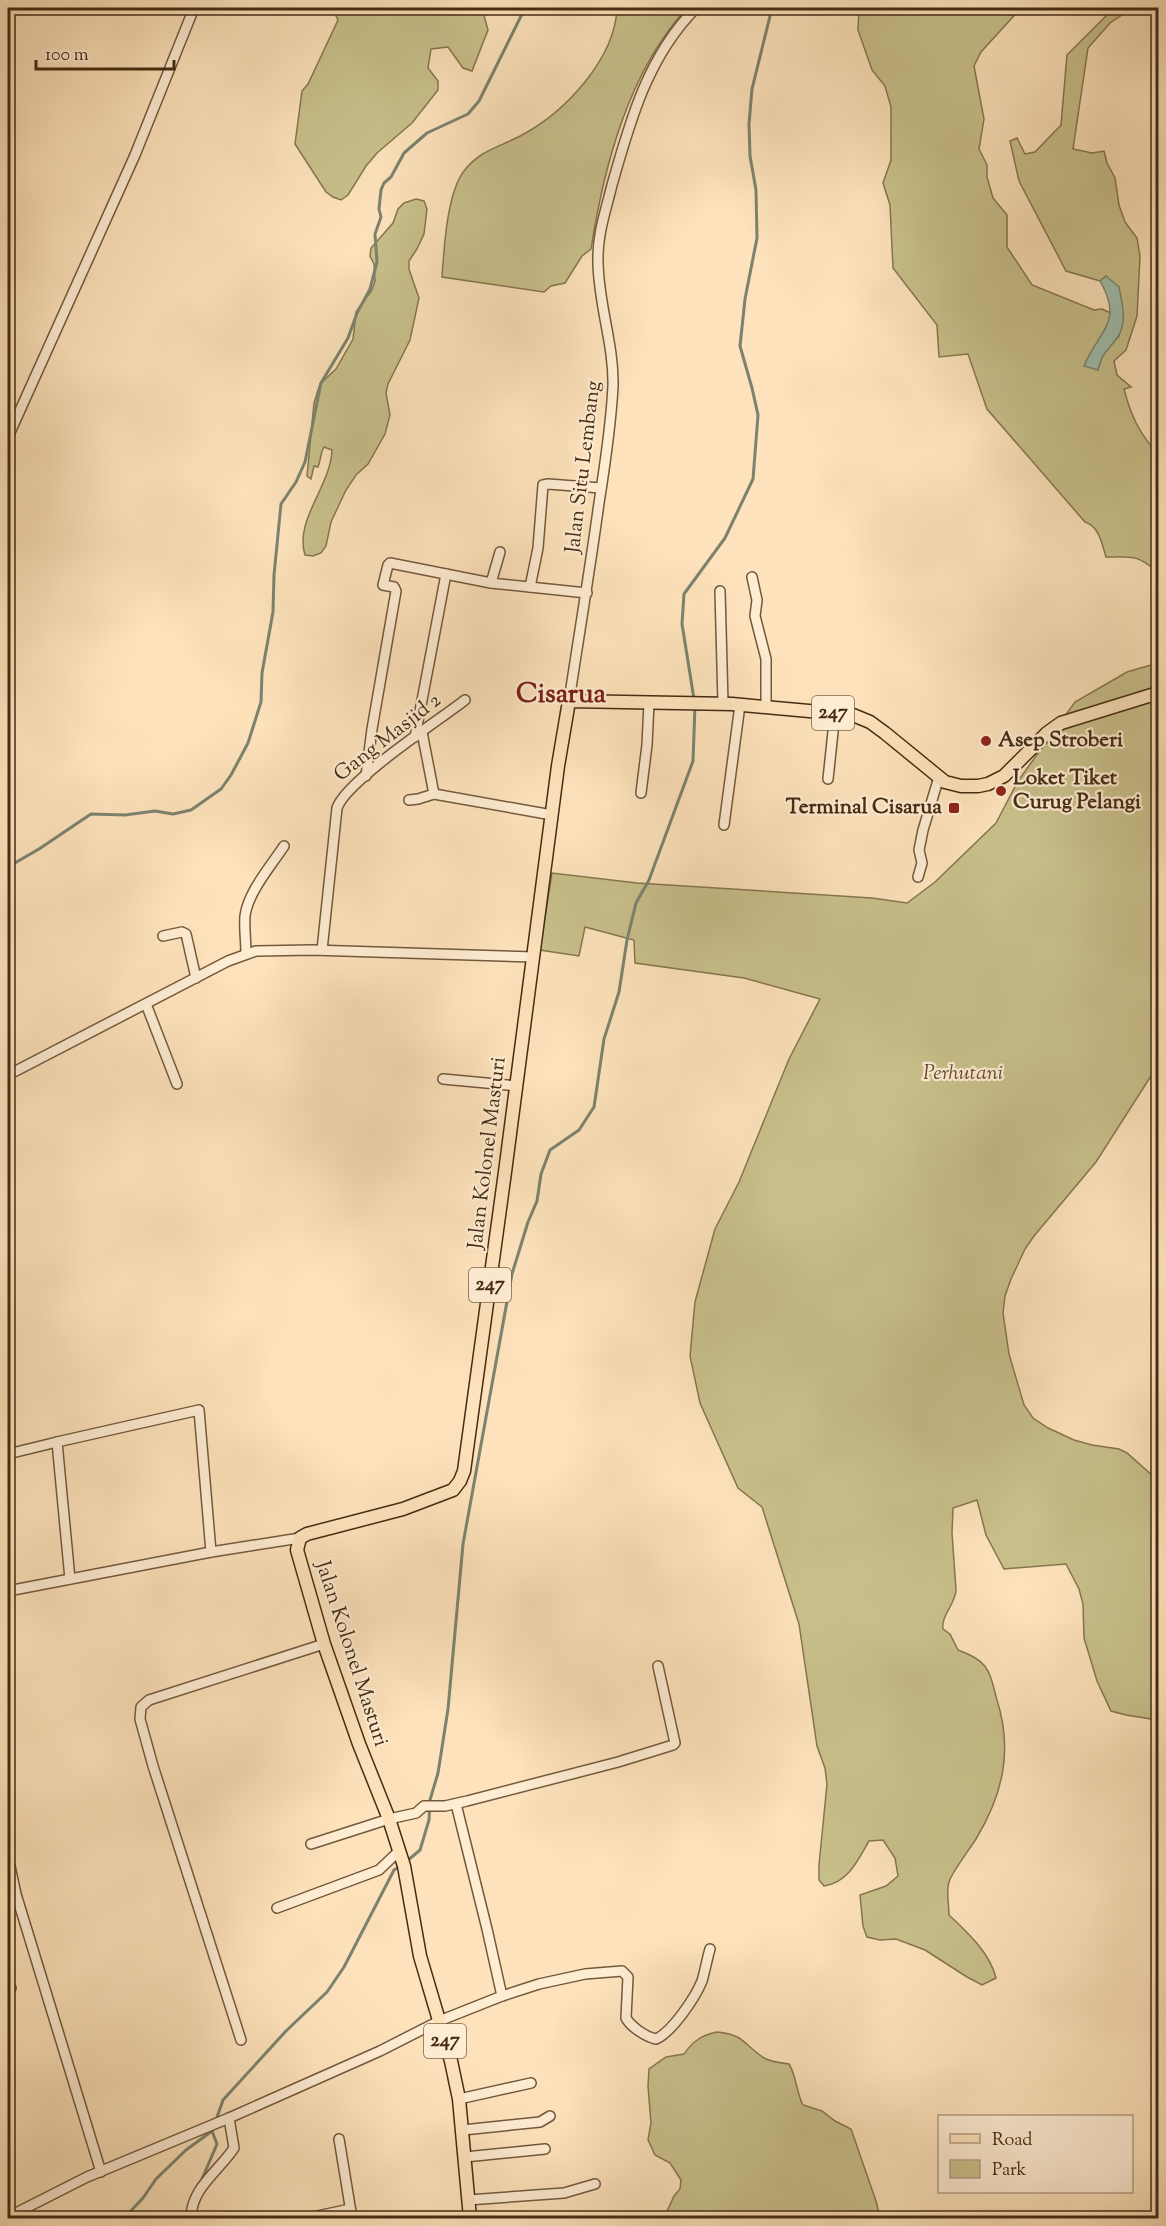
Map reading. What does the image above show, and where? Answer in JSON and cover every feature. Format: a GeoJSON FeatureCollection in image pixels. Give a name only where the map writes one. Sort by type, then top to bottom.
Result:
{"type":"FeatureCollection","features":[{"type":"Feature","properties":{"kind":"main road","name":"247"},"geometry":{"type":"LineString","coordinates":[[569,700],[707,703],[853,716],[870,722],[945,782],[961,786],[988,784],[1005,776],[1047,733],[1061,723],[1158,693]]}},
{"type":"Feature","properties":{"kind":"main road","name":"Jalan Kolonel Masturi"},"geometry":{"type":"LineString","coordinates":[[470,2218],[459,2099],[451,2061],[420,1956],[401,1857],[324,1644],[297,1550],[300,1538],[317,1531],[403,1509],[453,1490],[464,1471],[558,766],[569,700]]}},
{"type":"Feature","properties":{"kind":"street"},"geometry":{"type":"LineString","coordinates":[[8,437],[135,155],[194,8]]}},
{"type":"Feature","properties":{"kind":"street","name":"Jalan Situ Lembang"},"geometry":{"type":"LineString","coordinates":[[569,700],[587,593],[608,441],[613,372],[598,275],[599,241],[631,118],[654,63],[667,42],[696,8]]}},
{"type":"Feature","properties":{"kind":"street"},"geometry":{"type":"LineString","coordinates":[[530,587],[538,548],[543,485],[601,488]]}},
{"type":"Feature","properties":{"kind":"street"},"geometry":{"type":"LineString","coordinates":[[490,583],[500,552]]}},
{"type":"Feature","properties":{"kind":"street"},"geometry":{"type":"LineString","coordinates":[[366,776],[396,591],[394,587],[383,585],[390,563],[490,583],[587,593]]}},
{"type":"Feature","properties":{"kind":"street"},"geometry":{"type":"LineString","coordinates":[[434,794],[418,734],[446,574]]}},
{"type":"Feature","properties":{"kind":"street"},"geometry":{"type":"LineString","coordinates":[[752,578],[757,600],[755,616],[766,659],[766,707]]}},
{"type":"Feature","properties":{"kind":"street"},"geometry":{"type":"LineString","coordinates":[[720,591],[723,704]]}},
{"type":"Feature","properties":{"kind":"street","name":"Gang Masjid 2"},"geometry":{"type":"LineString","coordinates":[[322,950],[337,808],[340,800],[347,791],[418,734],[465,700]]}},
{"type":"Feature","properties":{"kind":"street"},"geometry":{"type":"LineString","coordinates":[[640,793],[647,745],[649,703]]}},
{"type":"Feature","properties":{"kind":"street"},"geometry":{"type":"LineString","coordinates":[[724,825],[740,705]]}},
{"type":"Feature","properties":{"kind":"street"},"geometry":{"type":"LineString","coordinates":[[828,779],[835,714]]}},
{"type":"Feature","properties":{"kind":"street"},"geometry":{"type":"LineString","coordinates":[[918,877],[922,859],[919,850],[939,777]]}},
{"type":"Feature","properties":{"kind":"street"},"geometry":{"type":"LineString","coordinates":[[409,800],[434,794],[552,815]]}},
{"type":"Feature","properties":{"kind":"street"},"geometry":{"type":"LineString","coordinates":[[246,954],[245,915],[247,907],[255,888],[284,846]]}},
{"type":"Feature","properties":{"kind":"street"},"geometry":{"type":"LineString","coordinates":[[163,936],[182,932],[186,934],[196,978]]}},
{"type":"Feature","properties":{"kind":"street"},"geometry":{"type":"LineString","coordinates":[[8,1075],[196,978],[256,951],[322,950],[534,957]]}},
{"type":"Feature","properties":{"kind":"street"},"geometry":{"type":"LineString","coordinates":[[146,1004],[177,1084]]}},
{"type":"Feature","properties":{"kind":"street"},"geometry":{"type":"LineString","coordinates":[[443,1079],[517,1086]]}},
{"type":"Feature","properties":{"kind":"street"},"geometry":{"type":"LineString","coordinates":[[8,1454],[199,1410],[211,1552]]}},
{"type":"Feature","properties":{"kind":"street"},"geometry":{"type":"LineString","coordinates":[[57,1442],[70,1579]]}},
{"type":"Feature","properties":{"kind":"street"},"geometry":{"type":"LineString","coordinates":[[8,1591],[211,1552],[300,1538]]}},
{"type":"Feature","properties":{"kind":"street"},"geometry":{"type":"LineString","coordinates":[[241,2040],[160,1788],[140,1719],[141,1707],[149,1700],[324,1644]]}},
{"type":"Feature","properties":{"kind":"street"},"geometry":{"type":"LineString","coordinates":[[311,1844],[389,1819],[416,1813],[429,1807],[456,1804],[618,1762],[675,1744],[658,1666]]}},
{"type":"Feature","properties":{"kind":"street"},"geometry":{"type":"LineString","coordinates":[[456,1804],[502,1996]]}},
{"type":"Feature","properties":{"kind":"street"},"geometry":{"type":"LineString","coordinates":[[8,1857],[16,1894],[101,2172]]}},
{"type":"Feature","properties":{"kind":"street"},"geometry":{"type":"LineString","coordinates":[[278,1908],[379,1870],[401,1857]]}},
{"type":"Feature","properties":{"kind":"street"},"geometry":{"type":"LineString","coordinates":[[8,2217],[101,2172],[380,2051],[439,2020],[502,1996],[560,1979],[622,1971],[628,1977],[626,2018],[647,2036],[656,2039],[664,2036],[691,2001],[701,1981],[710,1949]]}},
{"type":"Feature","properties":{"kind":"street"},"geometry":{"type":"LineString","coordinates":[[459,2099],[531,2083]]}},
{"type":"Feature","properties":{"kind":"street"},"geometry":{"type":"LineString","coordinates":[[463,2130],[540,2122],[550,2116]]}},
{"type":"Feature","properties":{"kind":"street"},"geometry":{"type":"LineString","coordinates":[[191,2218],[193,2205],[202,2186],[234,2148],[229,2118]]}},
{"type":"Feature","properties":{"kind":"street"},"geometry":{"type":"LineString","coordinates":[[308,2218],[351,2214],[339,2139]]}},
{"type":"Feature","properties":{"kind":"street"},"geometry":{"type":"LineString","coordinates":[[465,2157],[545,2149]]}},
{"type":"Feature","properties":{"kind":"street"},"geometry":{"type":"LineString","coordinates":[[468,2200],[564,2193],[595,2184]]}},
{"type":"Feature","properties":{"kind":"green space"},"geometry":{"type":"Polygon","coordinates":[[[321,8],[482,8],[488,30],[472,71],[463,68],[448,47],[431,49],[428,68],[438,81],[438,90],[412,123],[377,153],[348,195],[341,200],[326,192],[295,144],[302,91],[308,84],[338,20],[334,12],[321,8]]]}},
{"type":"Feature","properties":{"kind":"green space"},"geometry":{"type":"Polygon","coordinates":[[[617,8],[687,8],[649,60],[622,121],[603,185],[591,249],[582,256],[565,283],[551,286],[544,292],[442,277],[450,207],[458,181],[464,171],[477,158],[538,125],[570,98],[585,82],[607,46],[614,27],[617,8]]]}},
{"type":"Feature","properties":{"kind":"green space"},"geometry":{"type":"Polygon","coordinates":[[[859,8],[1021,8],[981,52],[974,66],[984,119],[979,149],[987,165],[987,177],[993,198],[1007,215],[1007,247],[1032,285],[1094,310],[1102,309],[1111,313],[1107,327],[1085,365],[1098,369],[1102,354],[1119,336],[1106,276],[1100,281],[1066,271],[1019,181],[1010,141],[1017,138],[1025,154],[1035,152],[1061,125],[1067,55],[1114,8],[1132,8],[1110,23],[1088,48],[1073,149],[1092,153],[1104,151],[1115,178],[1119,205],[1125,222],[1137,238],[1140,256],[1137,316],[1126,350],[1114,361],[1117,375],[1131,387],[1124,389],[1136,424],[1158,454],[1158,573],[1145,562],[1134,558],[1106,557],[1094,527],[1085,522],[987,409],[968,354],[939,357],[937,325],[893,268],[890,205],[883,183],[891,160],[891,107],[885,86],[872,70],[858,30],[859,8]]]}},
{"type":"Feature","properties":{"kind":"green space"},"geometry":{"type":"Polygon","coordinates":[[[416,199],[424,201],[427,209],[424,234],[409,261],[409,269],[419,298],[410,340],[388,384],[386,393],[390,415],[385,434],[368,464],[356,475],[346,490],[331,522],[326,546],[321,553],[313,556],[305,555],[304,529],[326,477],[332,450],[324,447],[318,467],[314,466],[311,479],[307,476],[314,403],[320,384],[336,369],[353,339],[356,312],[372,290],[375,281],[374,264],[370,256],[371,248],[393,223],[398,209],[404,203],[416,199]]]}},
{"type":"Feature","properties":{"kind":"green space","name":"Perhutani"},"geometry":{"type":"Polygon","coordinates":[[[1158,663],[1158,1065],[1096,1162],[1025,1249],[1005,1296],[1003,1313],[1009,1354],[1024,1405],[1033,1418],[1074,1440],[1119,1449],[1127,1453],[1154,1477],[1158,1485],[1158,1720],[1111,1711],[1097,1681],[1084,1638],[1083,1604],[1079,1589],[1066,1564],[1004,1569],[986,1535],[977,1500],[953,1508],[952,1533],[956,1590],[944,1619],[943,1629],[950,1634],[958,1650],[976,1658],[986,1668],[1002,1719],[1004,1737],[1005,1755],[999,1789],[976,1839],[951,1878],[948,1890],[949,1915],[977,1944],[993,1969],[996,1978],[982,1985],[925,1950],[896,1939],[880,1940],[867,1937],[863,1926],[860,1895],[886,1886],[898,1876],[895,1858],[883,1840],[869,1841],[851,1870],[840,1880],[824,1886],[819,1880],[827,1784],[825,1768],[817,1746],[799,1624],[762,1507],[738,1488],[700,1403],[690,1356],[695,1302],[715,1229],[739,1182],[789,1059],[820,999],[744,978],[635,963],[634,940],[585,927],[579,956],[540,950],[552,873],[637,883],[872,898],[907,903],[935,882],[996,823],[1018,781],[1075,702],[1127,672],[1158,663]]]}},
{"type":"Feature","properties":{"kind":"green space"},"geometry":{"type":"Polygon","coordinates":[[[717,2032],[739,2038],[767,2059],[789,2064],[803,2105],[822,2111],[851,2129],[880,2218],[664,2218],[674,2196],[680,2189],[681,2180],[670,2163],[655,2155],[648,2140],[651,2123],[649,2069],[666,2057],[684,2054],[698,2039],[717,2032]]]}},
{"type":"Feature","properties":{"kind":"shaded area"},"geometry":{"type":"Polygon","coordinates":[[[1106,276],[1119,287],[1123,319],[1120,332],[1104,355],[1098,370],[1084,366],[1107,326],[1110,307],[1100,281],[1106,276]]]}},
{"type":"Feature","properties":{"kind":"waterway"},"geometry":{"type":"LineString","coordinates":[[8,867],[91,814],[125,815],[155,811],[173,814],[191,810],[221,789],[231,775],[248,743],[261,702],[262,673],[273,612],[281,504],[296,482],[305,462],[321,383],[348,338],[357,313],[370,289],[377,262],[375,234],[381,217],[379,209],[381,190],[404,153],[427,133],[468,114],[479,101],[525,8]]}},
{"type":"Feature","properties":{"kind":"waterway"},"geometry":{"type":"LineString","coordinates":[[694,699],[682,624],[684,594],[725,538],[753,479],[758,415],[740,346],[745,299],[757,238],[756,190],[750,156],[749,124],[752,89],[772,8]]}},
{"type":"Feature","properties":{"kind":"waterway"},"geometry":{"type":"LineString","coordinates":[[407,1861],[420,1850],[429,1820],[430,1800],[438,1773],[448,1709],[463,1544],[512,1274],[537,1201],[541,1174],[550,1150],[579,1130],[594,1107],[604,1039],[619,992],[627,940],[636,903],[649,880],[693,761],[695,706]]}},
{"type":"Feature","properties":{"kind":"waterway"},"geometry":{"type":"LineString","coordinates":[[216,2120],[223,2100],[286,2031],[327,1992],[344,1967],[394,1870],[399,1867]]}},
{"type":"Feature","properties":{"kind":"waterway"},"geometry":{"type":"LineString","coordinates":[[124,2218],[143,2198],[156,2179],[214,2127]]}},
{"type":"Feature","properties":{"kind":"waterway"},"geometry":{"type":"LineString","coordinates":[[202,2179],[217,2144],[212,2131]]}},
{"type":"Feature","properties":{"kind":"place","name":"Asep Stroberi"},"geometry":{"type":"Point","coordinates":[986,741]}},
{"type":"Feature","properties":{"kind":"place","name":"Loket Tiket Curug Pelangi"},"geometry":{"type":"Point","coordinates":[1001,791]}},
{"type":"Feature","properties":{"kind":"place","name":"Terminal Cisarua"},"geometry":{"type":"Point","coordinates":[954,808]}},
{"type":"Feature","properties":{"kind":"district","name":"Cisarua"},"geometry":{"type":"Point","coordinates":[561,695]}}]}
